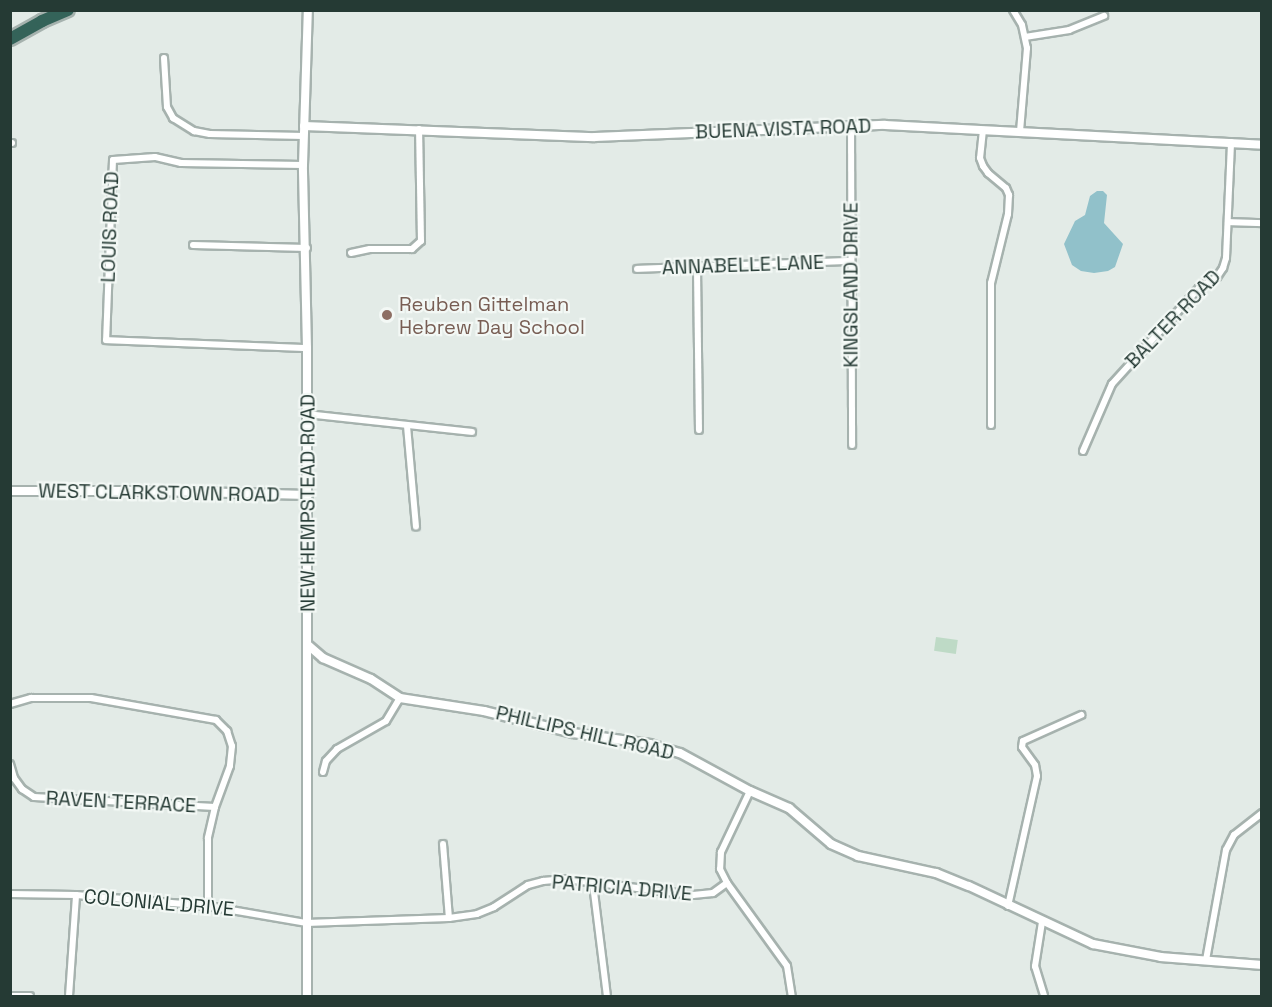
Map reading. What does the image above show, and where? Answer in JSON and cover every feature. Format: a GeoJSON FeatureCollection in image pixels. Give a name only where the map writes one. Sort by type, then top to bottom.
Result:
{"type":"FeatureCollection","features":[{"type":"Feature","properties":{"kind":"highway"},"geometry":{"type":"LineString","coordinates":[[10,37],[47,10]]}},
{"type":"Feature","properties":{"kind":"highway"},"geometry":{"type":"LineString","coordinates":[[10,37],[68,10]]}},
{"type":"Feature","properties":{"kind":"street","name":"NEW HEMPSTEAD ROAD"},"geometry":{"type":"LineString","coordinates":[[307,996],[308,414],[307,248],[303,165],[308,10]]}},
{"type":"Feature","properties":{"kind":"street"},"geometry":{"type":"LineString","coordinates":[[1013,10],[1025,37],[1026,74],[1020,132]]}},
{"type":"Feature","properties":{"kind":"street"},"geometry":{"type":"LineString","coordinates":[[1025,37],[1069,30],[1104,16]]}},
{"type":"Feature","properties":{"kind":"street"},"geometry":{"type":"LineString","coordinates":[[164,58],[167,107],[173,118],[194,131],[210,134],[304,131]]}},
{"type":"Feature","properties":{"kind":"street","name":"BUENA VISTA ROAD"},"geometry":{"type":"LineString","coordinates":[[304,131],[419,129],[595,137],[851,126],[918,126],[1262,145]]}},
{"type":"Feature","properties":{"kind":"street","name":"KINGSLAND DRIVE"},"geometry":{"type":"LineString","coordinates":[[851,126],[852,445]]}},
{"type":"Feature","properties":{"kind":"street"},"geometry":{"type":"LineString","coordinates":[[351,253],[370,249],[412,249],[421,241],[419,129]]}},
{"type":"Feature","properties":{"kind":"street"},"geometry":{"type":"LineString","coordinates":[[983,130],[980,158],[983,166],[988,174],[1006,188],[1009,195],[1008,214],[991,283],[991,425]]}},
{"type":"Feature","properties":{"kind":"street","name":"BALTER ROAD"},"geometry":{"type":"LineString","coordinates":[[1083,451],[1112,384],[1199,288],[1216,277],[1222,268],[1226,258],[1231,142]]}},
{"type":"Feature","properties":{"kind":"street","name":"LOUIS ROAD"},"geometry":{"type":"LineString","coordinates":[[303,165],[181,163],[156,157],[113,160],[106,340],[307,348]]}},
{"type":"Feature","properties":{"kind":"street"},"geometry":{"type":"LineString","coordinates":[[1228,222],[1262,223]]}},
{"type":"Feature","properties":{"kind":"street"},"geometry":{"type":"LineString","coordinates":[[193,245],[307,248]]}},
{"type":"Feature","properties":{"kind":"street","name":"ANNABELLE LANE"},"geometry":{"type":"LineString","coordinates":[[637,268],[697,268],[850,261]]}},
{"type":"Feature","properties":{"kind":"street"},"geometry":{"type":"LineString","coordinates":[[697,268],[699,430]]}},
{"type":"Feature","properties":{"kind":"street"},"geometry":{"type":"LineString","coordinates":[[308,414],[472,432]]}},
{"type":"Feature","properties":{"kind":"street"},"geometry":{"type":"LineString","coordinates":[[407,426],[416,526]]}},
{"type":"Feature","properties":{"kind":"street","name":"WEST CLARKSTOWN ROAD"},"geometry":{"type":"LineString","coordinates":[[10,491],[157,490],[308,495]]}},
{"type":"Feature","properties":{"kind":"street","name":"PHILLIPS HILL ROAD"},"geometry":{"type":"LineString","coordinates":[[308,645],[323,658],[371,679],[400,698],[484,711],[573,733],[650,744],[680,753],[750,791],[789,808],[831,844],[858,856],[936,873],[969,886],[1042,922],[1112,950],[1262,965]]}},
{"type":"Feature","properties":{"kind":"street"},"geometry":{"type":"LineString","coordinates":[[10,704],[31,698],[91,699],[216,720],[227,731],[232,746],[230,765],[215,807],[208,838],[208,906]]}},
{"type":"Feature","properties":{"kind":"street"},"geometry":{"type":"LineString","coordinates":[[322,772],[333,753],[386,721],[400,698]]}},
{"type":"Feature","properties":{"kind":"street"},"geometry":{"type":"LineString","coordinates":[[1008,906],[1037,776],[1035,765],[1022,747],[1023,741],[1081,715]]}},
{"type":"Feature","properties":{"kind":"street","name":"RAVEN TERRACE"},"geometry":{"type":"LineString","coordinates":[[10,764],[14,778],[22,789],[34,797],[215,807]]}},
{"type":"Feature","properties":{"kind":"street"},"geometry":{"type":"LineString","coordinates":[[750,791],[721,852],[720,869],[727,883],[787,966],[792,996]]}},
{"type":"Feature","properties":{"kind":"street"},"geometry":{"type":"LineString","coordinates":[[1206,960],[1226,850],[1234,835],[1262,813]]}},
{"type":"Feature","properties":{"kind":"street"},"geometry":{"type":"LineString","coordinates":[[443,844],[449,918]]}},
{"type":"Feature","properties":{"kind":"street","name":"PATRICIA DRIVE"},"geometry":{"type":"LineString","coordinates":[[306,922],[449,918],[477,914],[494,907],[528,885],[543,880],[565,879],[693,895],[713,893],[727,883]]}},
{"type":"Feature","properties":{"kind":"street"},"geometry":{"type":"LineString","coordinates":[[593,884],[607,996]]}},
{"type":"Feature","properties":{"kind":"street","name":"COLONIAL DRIVE"},"geometry":{"type":"LineString","coordinates":[[10,894],[76,896],[208,906],[306,922]]}},
{"type":"Feature","properties":{"kind":"street"},"geometry":{"type":"LineString","coordinates":[[69,996],[76,896]]}},
{"type":"Feature","properties":{"kind":"street"},"geometry":{"type":"LineString","coordinates":[[1042,922],[1035,966],[1044,996]]}},
{"type":"Feature","properties":{"kind":"street"},"geometry":{"type":"LineString","coordinates":[[10,996],[30,996]]}},
{"type":"Feature","properties":{"kind":"green space"},"geometry":{"type":"Polygon","coordinates":[[[936,637],[958,640],[956,654],[934,651],[936,637]]]}},
{"type":"Feature","properties":{"kind":"water"},"geometry":{"type":"Polygon","coordinates":[[[1097,191],[1103,191],[1107,195],[1104,223],[1123,244],[1115,267],[1108,271],[1094,273],[1081,271],[1072,265],[1064,244],[1075,221],[1085,215],[1090,196],[1097,191]]]}},
{"type":"Feature","properties":{"kind":"place","name":"Reuben Gittelman Hebrew Day School"},"geometry":{"type":"Point","coordinates":[387,315]}}]}
